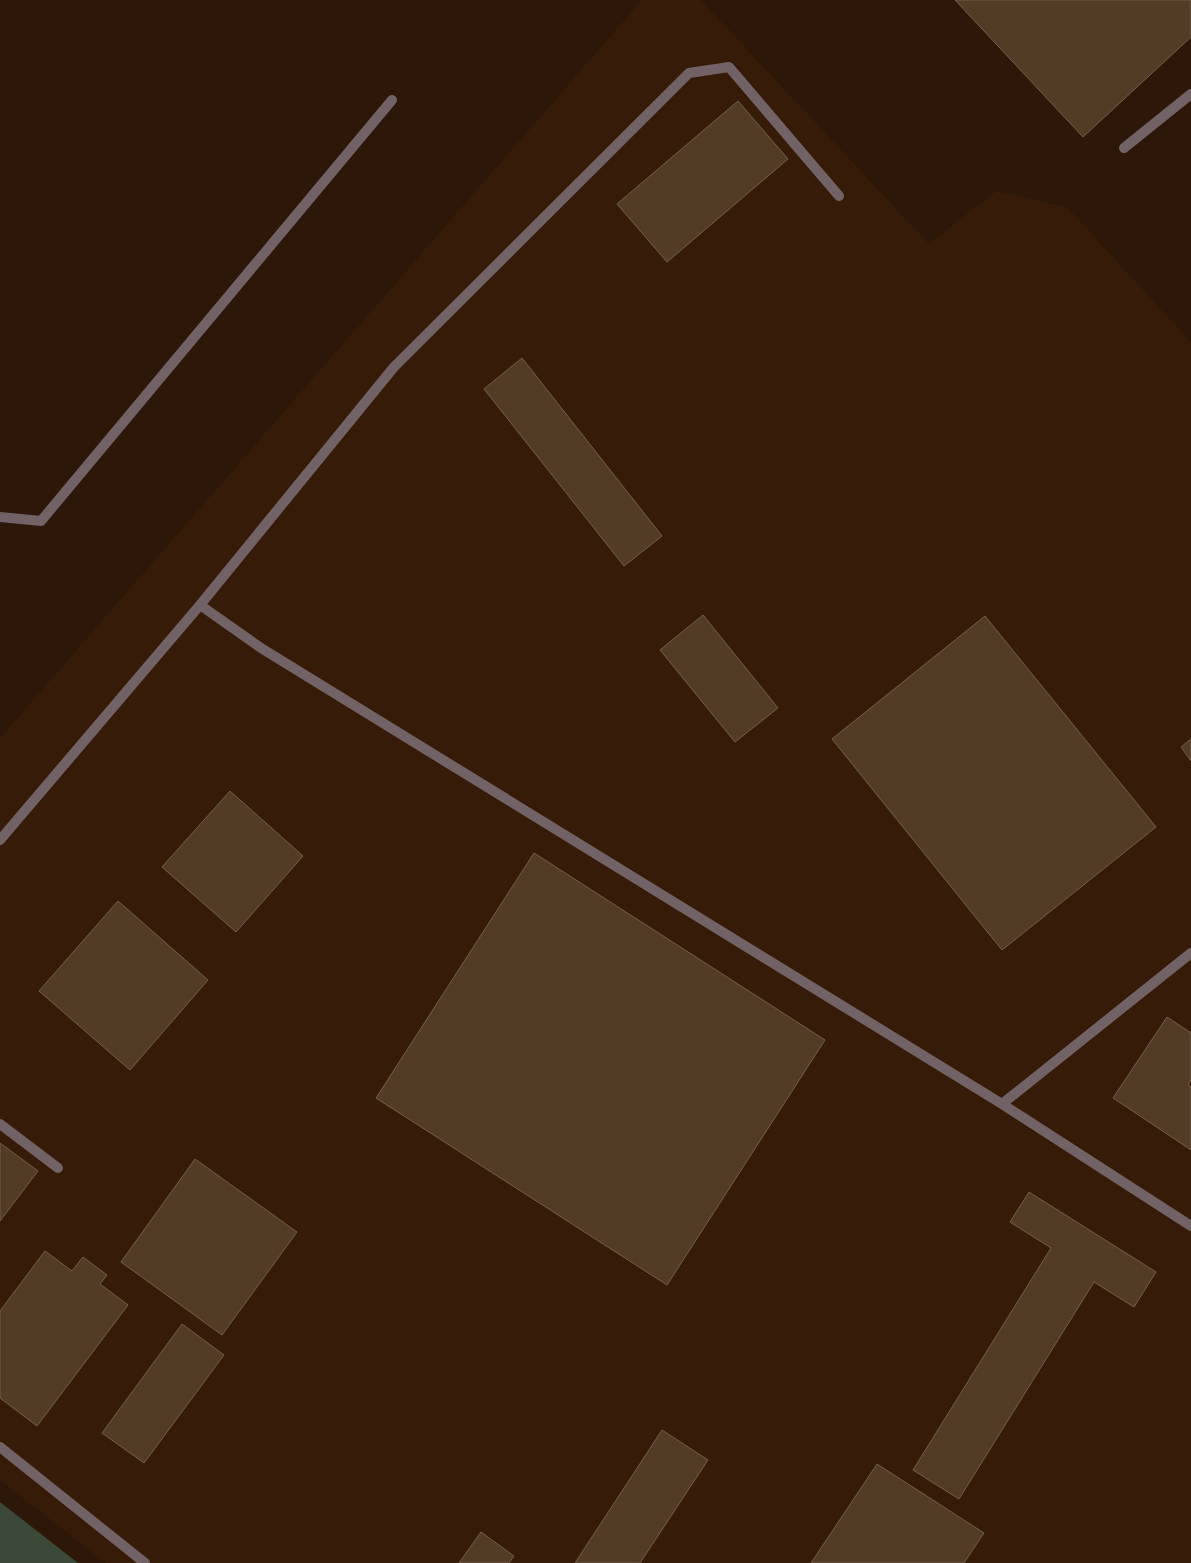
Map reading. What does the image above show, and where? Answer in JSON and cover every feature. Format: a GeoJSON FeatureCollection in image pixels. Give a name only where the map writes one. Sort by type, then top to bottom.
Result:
{"type":"FeatureCollection","features":[{"type":"Feature","properties":{"kind":"lane"},"geometry":{"type":"LineString","coordinates":[[0,840],[200,605],[394,367],[689,73],[729,68],[839,196]]}},
{"type":"Feature","properties":{"kind":"lane"},"geometry":{"type":"LineString","coordinates":[[1124,148],[1191,94]]}},
{"type":"Feature","properties":{"kind":"lane"},"geometry":{"type":"LineString","coordinates":[[0,517],[41,522],[392,100]]}},
{"type":"Feature","properties":{"kind":"lane"},"geometry":{"type":"LineString","coordinates":[[200,605],[269,653],[1002,1104],[1191,1226]]}},
{"type":"Feature","properties":{"kind":"lane"},"geometry":{"type":"LineString","coordinates":[[1002,1104],[1191,953]]}},
{"type":"Feature","properties":{"kind":"lane"},"geometry":{"type":"LineString","coordinates":[[0,1124],[58,1168]]}},
{"type":"Feature","properties":{"kind":"lane"},"geometry":{"type":"LineString","coordinates":[[0,1447],[145,1563]]}},
{"type":"Feature","properties":{"kind":"shaded area"},"geometry":{"type":"Polygon","coordinates":[[[642,0],[701,0],[929,244],[996,191],[1067,207],[1191,342],[1191,1563],[106,1563],[0,1480],[0,738],[642,0]]]}},
{"type":"Feature","properties":{"kind":"green space"},"geometry":{"type":"Polygon","coordinates":[[[0,1502],[78,1563],[0,1563],[0,1502]]]}},
{"type":"Feature","properties":{"kind":"building"},"geometry":{"type":"Polygon","coordinates":[[[955,0],[1191,0],[1191,37],[1083,137],[955,0]]]}},
{"type":"Feature","properties":{"kind":"building"},"geometry":{"type":"Polygon","coordinates":[[[738,101],[788,159],[667,262],[617,204],[738,101]]]}},
{"type":"Feature","properties":{"kind":"building"},"geometry":{"type":"Polygon","coordinates":[[[522,358],[662,536],[624,566],[484,389],[522,358]]]}},
{"type":"Feature","properties":{"kind":"building"},"geometry":{"type":"Polygon","coordinates":[[[703,615],[778,708],[735,742],[660,650],[703,615]]]}},
{"type":"Feature","properties":{"kind":"building"},"geometry":{"type":"Polygon","coordinates":[[[985,616],[1156,827],[1002,950],[832,739],[985,616]]]}},
{"type":"Feature","properties":{"kind":"building"},"geometry":{"type":"Polygon","coordinates":[[[1191,739],[1191,761],[1181,747],[1191,739]]]}},
{"type":"Feature","properties":{"kind":"building"},"geometry":{"type":"Polygon","coordinates":[[[230,791],[303,856],[236,932],[162,867],[230,791]]]}},
{"type":"Feature","properties":{"kind":"building"},"geometry":{"type":"Polygon","coordinates":[[[534,853],[825,1040],[667,1285],[376,1098],[534,853]]]}},
{"type":"Feature","properties":{"kind":"building"},"geometry":{"type":"Polygon","coordinates":[[[118,901],[208,980],[130,1070],[39,991],[118,901]]]}},
{"type":"Feature","properties":{"kind":"building"},"geometry":{"type":"Polygon","coordinates":[[[1167,1017],[1191,1033],[1191,1080],[1188,1085],[1191,1087],[1191,1150],[1113,1098],[1167,1017]]]}},
{"type":"Feature","properties":{"kind":"building"},"geometry":{"type":"Polygon","coordinates":[[[0,1143],[38,1171],[0,1221],[0,1143]]]}},
{"type":"Feature","properties":{"kind":"building"},"geometry":{"type":"Polygon","coordinates":[[[195,1159],[297,1232],[222,1335],[121,1262],[195,1159]]]}},
{"type":"Feature","properties":{"kind":"building"},"geometry":{"type":"Polygon","coordinates":[[[1029,1192],[1156,1272],[1134,1307],[1094,1282],[959,1499],[913,1470],[1051,1248],[1010,1222],[1029,1192]]]}},
{"type":"Feature","properties":{"kind":"building"},"geometry":{"type":"Polygon","coordinates":[[[45,1251],[72,1271],[83,1257],[107,1275],[100,1284],[128,1305],[37,1426],[0,1398],[0,1311],[45,1251]]]}},
{"type":"Feature","properties":{"kind":"building"},"geometry":{"type":"Polygon","coordinates":[[[182,1324],[224,1355],[144,1463],[102,1433],[182,1324]]]}},
{"type":"Feature","properties":{"kind":"building"},"geometry":{"type":"Polygon","coordinates":[[[662,1430],[708,1460],[640,1563],[575,1563],[662,1430]]]}},
{"type":"Feature","properties":{"kind":"building"},"geometry":{"type":"Polygon","coordinates":[[[877,1464],[984,1533],[964,1563],[811,1563],[877,1464]]]}},
{"type":"Feature","properties":{"kind":"building"},"geometry":{"type":"Polygon","coordinates":[[[481,1532],[514,1556],[509,1563],[459,1563],[481,1532]]]}}]}
